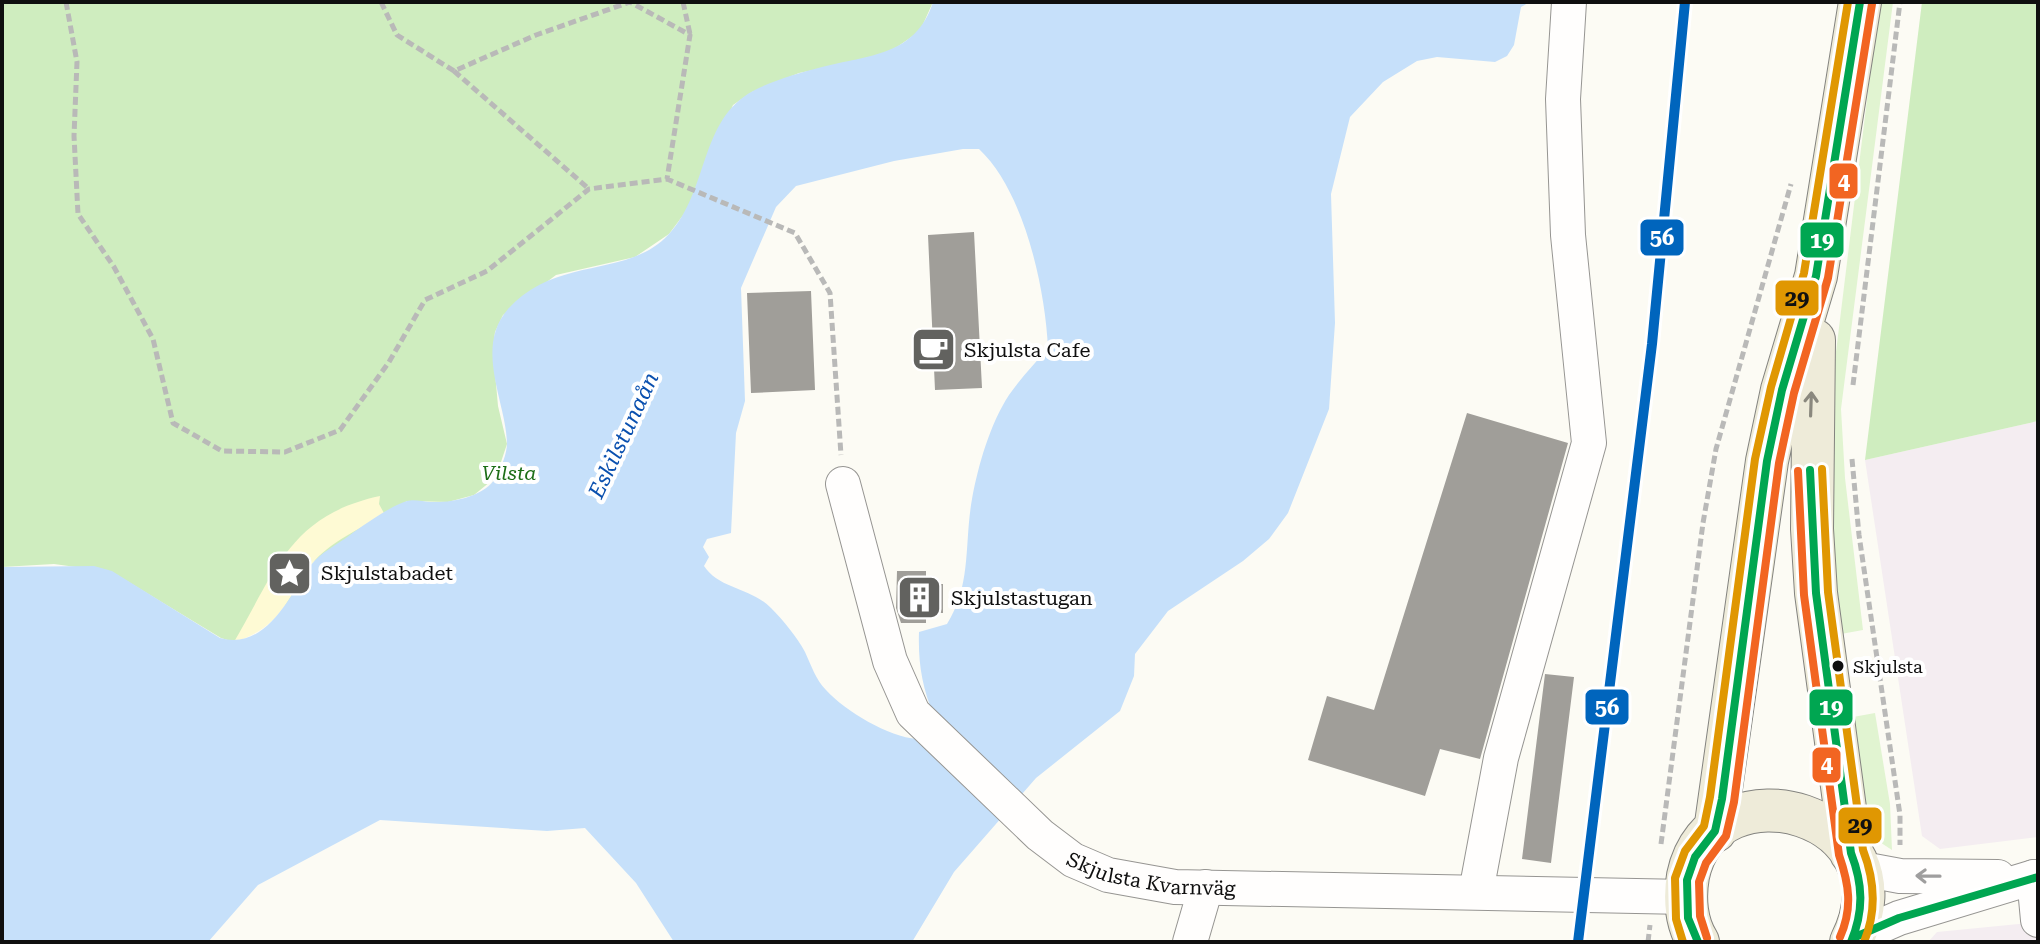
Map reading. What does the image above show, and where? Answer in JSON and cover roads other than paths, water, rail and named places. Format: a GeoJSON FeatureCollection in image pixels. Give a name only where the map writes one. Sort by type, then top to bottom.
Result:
{"type":"FeatureCollection","features":[{"type":"Feature","properties":{"kind":"main road"},"geometry":{"type":"LineString","coordinates":[[1852,940],[1862,911],[1816,593],[1810,423],[1816,276],[1860,2]]}},
{"type":"Feature","properties":{"kind":"main road"},"geometry":{"type":"LineString","coordinates":[[1715,831],[1767,461],[1782,390],[1816,276]]}},
{"type":"Feature","properties":{"kind":"main road"},"geometry":{"type":"LineString","coordinates":[[1697,941],[1688,918],[1686,897],[1695,857],[1715,831],[1753,812],[1787,810],[1820,820],[1854,860]]}},
{"type":"Feature","properties":{"kind":"street"},"geometry":{"type":"LineString","coordinates":[[1476,892],[1501,758],[1559,540],[1589,443],[1568,235],[1563,99],[1569,2]]}},
{"type":"Feature","properties":{"kind":"street","name":"Skjulsta Kvarnväg"},"geometry":{"type":"LineString","coordinates":[[843,484],[882,634],[913,713],[1033,828],[1073,860],[1108,875],[1175,887],[1686,897]]}},
{"type":"Feature","properties":{"kind":"street"},"geometry":{"type":"LineString","coordinates":[[1854,860],[1900,876],[2036,877]]}},
{"type":"Feature","properties":{"kind":"street"},"geometry":{"type":"LineString","coordinates":[[2036,877],[2038,920]]}},
{"type":"Feature","properties":{"kind":"street"},"geometry":{"type":"LineString","coordinates":[[1852,940],[1899,918],[2036,877]]}},
{"type":"Feature","properties":{"kind":"street"},"geometry":{"type":"LineString","coordinates":[[1190,942],[1206,887]]}},
{"type":"Feature","properties":{"kind":"water","name":"Eskilstunaån"},"geometry":{"type":"Polygon","coordinates":[[[933,2],[1530,2],[1521,7],[1514,45],[1507,56],[1495,62],[1437,57],[1417,61],[1383,82],[1350,117],[1331,194],[1335,323],[1329,409],[1288,513],[1269,539],[1243,561],[1168,611],[1135,654],[1134,676],[1120,711],[1036,778],[954,872],[912,942],[674,942],[636,883],[585,828],[547,831],[380,820],[258,885],[208,942],[2,942],[2,567],[94,566],[112,571],[220,638],[237,640],[264,629],[315,561],[377,516],[407,501],[457,500],[476,494],[491,484],[502,465],[507,447],[492,358],[498,324],[508,309],[527,292],[548,281],[633,257],[652,248],[669,234],[691,198],[713,138],[723,120],[736,104],[753,91],[796,74],[888,50],[903,43],[925,20],[933,2]],[[979,149],[894,161],[796,186],[776,207],[741,288],[745,401],[736,433],[731,533],[707,539],[703,547],[709,557],[704,566],[710,574],[755,596],[771,608],[802,646],[819,682],[834,698],[881,728],[917,739],[934,716],[922,675],[919,632],[947,624],[955,609],[964,579],[972,499],[986,446],[1009,395],[1048,348],[1037,269],[1020,214],[995,167],[979,149]]]}},
{"type":"Feature","properties":{"kind":"place","name":"Skjulsta Cafe"},"geometry":{"type":"Point","coordinates":[933,350]}},
{"type":"Feature","properties":{"kind":"place","name":"Skjulstabadet"},"geometry":{"type":"Point","coordinates":[290,573]}},
{"type":"Feature","properties":{"kind":"place","name":"Skjulstastugan"},"geometry":{"type":"Point","coordinates":[920,598]}},
{"type":"Feature","properties":{"kind":"place","name":"Skjulsta"},"geometry":{"type":"Point","coordinates":[1838,666]}},
{"type":"Feature","properties":{"kind":"park label","name":"Vilsta"},"geometry":{"type":"Point","coordinates":[509,473]}}]}
